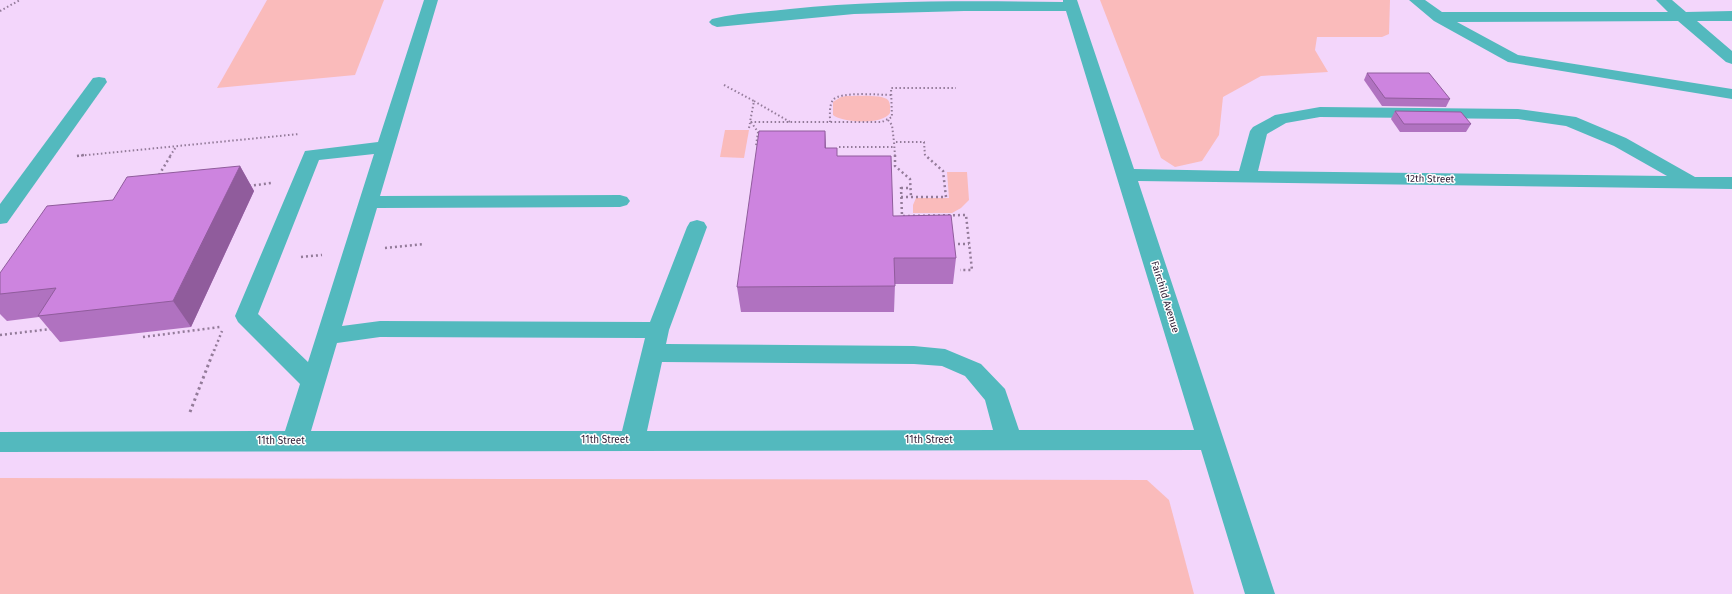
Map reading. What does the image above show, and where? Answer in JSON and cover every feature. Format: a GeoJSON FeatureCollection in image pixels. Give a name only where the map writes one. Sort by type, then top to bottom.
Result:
{"type":"FeatureCollection","features":[{"type":"Feature","properties":{"kind":"street"},"geometry":{"type":"LineString","coordinates":[[295,441],[431,0]]}},
{"type":"Feature","properties":{"kind":"street"},"geometry":{"type":"LineString","coordinates":[[1416,0],[1438,17],[1514,59],[1579,71],[1732,94]]}},
{"type":"Feature","properties":{"kind":"street"},"geometry":{"type":"LineString","coordinates":[[1663,0],[1732,59]]}},
{"type":"Feature","properties":{"kind":"street"},"geometry":{"type":"LineString","coordinates":[[717,22],[853,9],[1072,3]]}},
{"type":"Feature","properties":{"kind":"street","name":"Fairchild Avenue"},"geometry":{"type":"LineString","coordinates":[[1072,3],[1260,594]]}},
{"type":"Feature","properties":{"kind":"street"},"geometry":{"type":"LineString","coordinates":[[1438,17],[1732,16]]}},
{"type":"Feature","properties":{"kind":"street"},"geometry":{"type":"LineString","coordinates":[[0,218],[99,82]]}},
{"type":"Feature","properties":{"kind":"street"},"geometry":{"type":"LineString","coordinates":[[1247,177],[1259,131],[1281,119],[1320,112],[1518,114],[1570,121],[1620,142],[1691,182]]}},
{"type":"Feature","properties":{"kind":"street"},"geometry":{"type":"LineString","coordinates":[[313,382],[246,316],[312,155],[386,148]]}},
{"type":"Feature","properties":{"kind":"street","name":"12th Street"},"geometry":{"type":"LineString","coordinates":[[1127,175],[1732,183]]}},
{"type":"Feature","properties":{"kind":"street"},"geometry":{"type":"LineString","coordinates":[[369,202],[620,201]]}},
{"type":"Feature","properties":{"kind":"street"},"geometry":{"type":"LineString","coordinates":[[632,440],[658,330],[697,226]]}},
{"type":"Feature","properties":{"kind":"street"},"geometry":{"type":"LineString","coordinates":[[328,336],[380,329],[658,330]]}},
{"type":"Feature","properties":{"kind":"street"},"geometry":{"type":"LineString","coordinates":[[653,353],[914,355],[945,358],[973,370],[996,396],[1009,440]]}},
{"type":"Feature","properties":{"kind":"street","name":"11th Street"},"geometry":{"type":"LineString","coordinates":[[0,442],[1210,440]]}},
{"type":"Feature","properties":{"kind":"path"},"geometry":{"type":"LineString","coordinates":[[0,11],[20,0]]}},
{"type":"Feature","properties":{"kind":"path"},"geometry":{"type":"LineString","coordinates":[[724,84],[790,122]]}},
{"type":"Feature","properties":{"kind":"path"},"geometry":{"type":"LineString","coordinates":[[750,122],[877,122],[888,120],[892,117],[892,88],[956,88]]}},
{"type":"Feature","properties":{"kind":"path"},"geometry":{"type":"LineString","coordinates":[[830,122],[831,103],[836,97],[842,95],[892,95]]}},
{"type":"Feature","properties":{"kind":"path"},"geometry":{"type":"LineString","coordinates":[[749,128],[754,101]]}},
{"type":"Feature","properties":{"kind":"path"},"geometry":{"type":"LineString","coordinates":[[888,120],[892,125],[895,166],[910,179],[911,197]]}},
{"type":"Feature","properties":{"kind":"path"},"geometry":{"type":"LineString","coordinates":[[750,122],[758,132],[756,146]]}},
{"type":"Feature","properties":{"kind":"path"},"geometry":{"type":"LineString","coordinates":[[42,160],[304,134]]}},
{"type":"Feature","properties":{"kind":"path"},"geometry":{"type":"LineString","coordinates":[[894,142],[924,142],[925,156],[943,171],[946,197],[901,197]]}},
{"type":"Feature","properties":{"kind":"path"},"geometry":{"type":"LineString","coordinates":[[158,178],[176,147]]}},
{"type":"Feature","properties":{"kind":"path"},"geometry":{"type":"LineString","coordinates":[[839,147],[894,148]]}},
{"type":"Feature","properties":{"kind":"path"},"geometry":{"type":"LineString","coordinates":[[246,186],[277,183]]}},
{"type":"Feature","properties":{"kind":"path"},"geometry":{"type":"LineString","coordinates":[[910,188],[901,188],[902,216],[966,215],[972,270],[960,270]]}},
{"type":"Feature","properties":{"kind":"path"},"geometry":{"type":"LineString","coordinates":[[958,244],[969,244]]}},
{"type":"Feature","properties":{"kind":"path"},"geometry":{"type":"LineString","coordinates":[[143,337],[224,327],[178,441]]}},
{"type":"Feature","properties":{"kind":"path"},"geometry":{"type":"LineString","coordinates":[[0,335],[55,329]]}},
{"type":"Feature","properties":{"kind":"shaded area"},"geometry":{"type":"Polygon","coordinates":[[[267,0],[384,0],[355,75],[217,88],[267,0]]]}},
{"type":"Feature","properties":{"kind":"shaded area"},"geometry":{"type":"Polygon","coordinates":[[[1100,0],[1390,0],[1389,34],[1382,37],[1317,37],[1315,50],[1328,72],[1261,76],[1223,97],[1219,135],[1202,161],[1175,167],[1161,158],[1100,0]]]}},
{"type":"Feature","properties":{"kind":"shaded area"},"geometry":{"type":"Polygon","coordinates":[[[846,96],[885,98],[890,103],[890,113],[880,120],[863,122],[838,118],[833,115],[833,102],[846,96]]]}},
{"type":"Feature","properties":{"kind":"shaded area"},"geometry":{"type":"Polygon","coordinates":[[[725,130],[749,130],[744,158],[720,157],[725,130]]]}},
{"type":"Feature","properties":{"kind":"shaded area"},"geometry":{"type":"Polygon","coordinates":[[[947,172],[967,172],[969,200],[961,208],[952,213],[913,213],[913,205],[916,198],[949,198],[947,172]]]}},
{"type":"Feature","properties":{"kind":"shaded area"},"geometry":{"type":"Polygon","coordinates":[[[0,478],[1147,480],[1169,500],[1194,594],[0,594],[0,478]]]}},
{"type":"Feature","properties":{"kind":"building"},"geometry":{"type":"Polygon","coordinates":[[[1367,73],[1429,73],[1450,99],[1385,98],[1367,73]]]}},
{"type":"Feature","properties":{"kind":"building"},"geometry":{"type":"Polygon","coordinates":[[[1395,111],[1461,112],[1471,124],[1404,124],[1395,111]]]}},
{"type":"Feature","properties":{"kind":"building"},"geometry":{"type":"Polygon","coordinates":[[[759,131],[825,131],[825,148],[837,148],[837,156],[891,156],[893,216],[951,215],[956,258],[894,258],[895,286],[737,287],[759,131]]]}},
{"type":"Feature","properties":{"kind":"building"},"geometry":{"type":"Polygon","coordinates":[[[240,166],[173,301],[38,316],[56,288],[0,294],[0,273],[47,206],[113,200],[127,177],[240,166]]]}}]}
